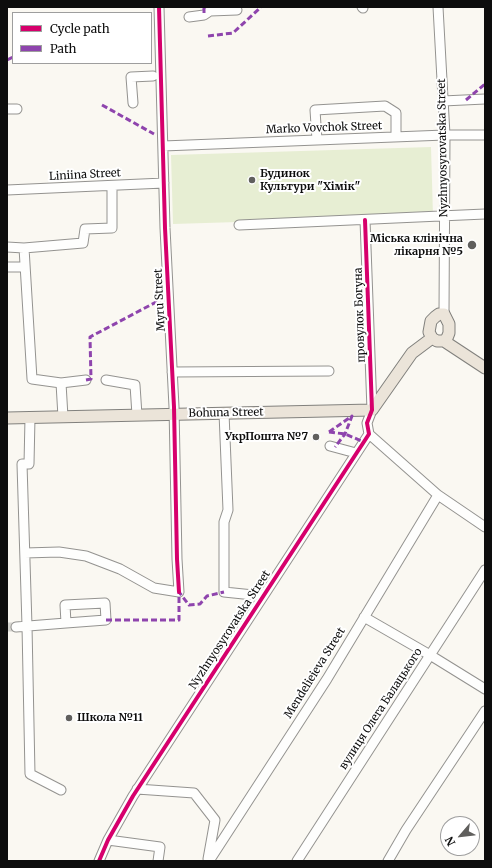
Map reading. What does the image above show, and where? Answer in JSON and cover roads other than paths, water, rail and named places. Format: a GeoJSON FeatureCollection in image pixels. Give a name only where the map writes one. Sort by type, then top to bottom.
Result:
{"type":"FeatureCollection","features":[{"type":"Feature","properties":{"kind":"main road"},"geometry":{"type":"LineString","coordinates":[[444,314],[435,317],[431,321],[429,332],[432,338],[437,341],[444,341],[485,368]]}},
{"type":"Feature","properties":{"kind":"main road","name":"Nyzhnyosyrovatska Street"},"geometry":{"type":"LineString","coordinates":[[444,314],[449,324],[449,333],[444,341]]}},
{"type":"Feature","properties":{"kind":"main road","name":"Nyzhnyosyrovatska Street"},"geometry":{"type":"LineString","coordinates":[[372,410],[412,353],[432,338]]}},
{"type":"Feature","properties":{"kind":"main road","name":"Bohuna Street"},"geometry":{"type":"LineString","coordinates":[[7,418],[372,410]]}},
{"type":"Feature","properties":{"kind":"street","name":"Myru Street"},"geometry":{"type":"LineString","coordinates":[[25,554],[59,552],[86,556],[120,569],[154,588],[179,592],[159,7]]}},
{"type":"Feature","properties":{"kind":"street","name":"Nyzhnyosyrovatska Street"},"geometry":{"type":"LineString","coordinates":[[438,7],[445,135],[444,314]]}},
{"type":"Feature","properties":{"kind":"street"},"geometry":{"type":"LineString","coordinates":[[189,16],[204,15],[210,11],[237,10]]}},
{"type":"Feature","properties":{"kind":"street"},"geometry":{"type":"LineString","coordinates":[[133,103],[132,77],[153,76]]}},
{"type":"Feature","properties":{"kind":"street"},"geometry":{"type":"LineString","coordinates":[[443,101],[485,99]]}},
{"type":"Feature","properties":{"kind":"street"},"geometry":{"type":"LineString","coordinates":[[317,140],[315,110],[385,106],[396,113],[396,137]]}},
{"type":"Feature","properties":{"kind":"street","name":"Marko Vovchok Street"},"geometry":{"type":"LineString","coordinates":[[164,146],[445,135],[485,135]]}},
{"type":"Feature","properties":{"kind":"street","name":"Liniina Street"},"geometry":{"type":"LineString","coordinates":[[7,190],[164,183]]}},
{"type":"Feature","properties":{"kind":"street"},"geometry":{"type":"LineString","coordinates":[[7,247],[24,248],[83,243],[85,229],[112,228],[112,186]]}},
{"type":"Feature","properties":{"kind":"street"},"geometry":{"type":"LineString","coordinates":[[239,225],[485,214]]}},
{"type":"Feature","properties":{"kind":"street","name":"провулок Богуна"},"geometry":{"type":"LineString","coordinates":[[365,220],[372,410]]}},
{"type":"Feature","properties":{"kind":"street"},"geometry":{"type":"LineString","coordinates":[[24,248],[32,379],[60,383],[86,380]]}},
{"type":"Feature","properties":{"kind":"street"},"geometry":{"type":"LineString","coordinates":[[7,267],[25,267]]}},
{"type":"Feature","properties":{"kind":"street"},"geometry":{"type":"LineString","coordinates":[[172,372],[329,371]]}},
{"type":"Feature","properties":{"kind":"street"},"geometry":{"type":"LineString","coordinates":[[106,380],[136,385],[137,415]]}},
{"type":"Feature","properties":{"kind":"street"},"geometry":{"type":"LineString","coordinates":[[60,383],[63,417]]}},
{"type":"Feature","properties":{"kind":"street","name":"Nyzhnyosyrovatska Street"},"geometry":{"type":"LineString","coordinates":[[99,861],[108,840],[137,789],[369,434],[368,423],[372,410]]}},
{"type":"Feature","properties":{"kind":"street"},"geometry":{"type":"LineString","coordinates":[[224,413],[228,510],[224,522],[224,592],[263,596]]}},
{"type":"Feature","properties":{"kind":"street"},"geometry":{"type":"LineString","coordinates":[[30,418],[29,464],[22,464],[28,626],[30,774],[61,790]]}},
{"type":"Feature","properties":{"kind":"street"},"geometry":{"type":"LineString","coordinates":[[369,434],[438,495],[485,527]]}},
{"type":"Feature","properties":{"kind":"street"},"geometry":{"type":"LineString","coordinates":[[330,446],[356,453]]}},
{"type":"Feature","properties":{"kind":"street","name":"Mendelieieva Street"},"geometry":{"type":"LineString","coordinates":[[209,861],[327,678],[438,495]]}},
{"type":"Feature","properties":{"kind":"street","name":"вулиця Олега Балацького"},"geometry":{"type":"LineString","coordinates":[[297,861],[485,570]]}},
{"type":"Feature","properties":{"kind":"street"},"geometry":{"type":"LineString","coordinates":[[16,627],[106,620],[105,603],[65,604],[66,623]]}},
{"type":"Feature","properties":{"kind":"street"},"geometry":{"type":"LineString","coordinates":[[364,617],[485,689]]}},
{"type":"Feature","properties":{"kind":"street"},"geometry":{"type":"LineString","coordinates":[[388,861],[406,830],[485,711]]}},
{"type":"Feature","properties":{"kind":"street"},"geometry":{"type":"LineString","coordinates":[[137,789],[194,793],[215,820],[209,861]]}},
{"type":"Feature","properties":{"kind":"street"},"geometry":{"type":"LineString","coordinates":[[108,840],[160,847],[158,861]]}},
{"type":"Feature","properties":{"kind":"tunnel"},"geometry":{"type":"LineString","coordinates":[[7,627],[16,627]]}},
{"type":"Feature","properties":{"kind":"place","name":"Будинок Культури \"Хімік\""},"geometry":{"type":"Point","coordinates":[252,180]}},
{"type":"Feature","properties":{"kind":"place","name":"Міська клінічна лікарня №5"},"geometry":{"type":"Point","coordinates":[472,245]}},
{"type":"Feature","properties":{"kind":"place","name":"УкрПошта №7"},"geometry":{"type":"Point","coordinates":[316,437]}},
{"type":"Feature","properties":{"kind":"place","name":"Школа №11"},"geometry":{"type":"Point","coordinates":[69,718]}}]}
